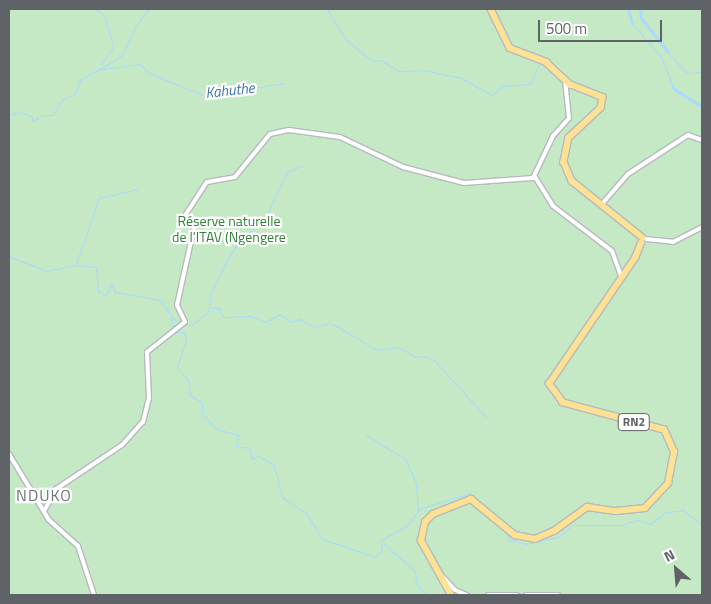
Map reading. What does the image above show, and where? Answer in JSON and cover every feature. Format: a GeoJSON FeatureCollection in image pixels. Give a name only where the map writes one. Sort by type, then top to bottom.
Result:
{"type":"FeatureCollection","features":[{"type":"Feature","properties":{"kind":"highway"},"geometry":{"type":"LineString","coordinates":[[491,9],[510,48],[550,64],[565,80],[604,99],[601,108],[569,138],[564,152],[570,178],[643,241]]}},
{"type":"Feature","properties":{"kind":"highway","name":"RN2"},"geometry":{"type":"LineString","coordinates":[[451,595],[421,541],[429,517],[471,499],[507,528],[535,539],[554,531],[587,507],[642,509],[668,483],[674,452],[664,430],[563,404],[549,384],[640,250],[643,241]]}},
{"type":"Feature","properties":{"kind":"street"},"geometry":{"type":"LineString","coordinates":[[535,177],[553,136],[568,118],[565,80]]}},
{"type":"Feature","properties":{"kind":"street"},"geometry":{"type":"LineString","coordinates":[[44,510],[56,489],[137,431],[148,404],[146,354],[185,322],[177,305],[194,228],[186,214],[207,182],[235,177],[270,134],[289,130],[340,137],[403,167],[474,185],[535,177]]}},
{"type":"Feature","properties":{"kind":"street"},"geometry":{"type":"LineString","coordinates":[[602,204],[620,180],[688,135],[702,140]]}},
{"type":"Feature","properties":{"kind":"street"},"geometry":{"type":"LineString","coordinates":[[535,177],[553,206],[612,251],[621,276]]}},
{"type":"Feature","properties":{"kind":"street"},"geometry":{"type":"LineString","coordinates":[[643,241],[673,242],[702,228]]}},
{"type":"Feature","properties":{"kind":"street"},"geometry":{"type":"LineString","coordinates":[[9,454],[44,510],[78,546],[94,595]]}},
{"type":"Feature","properties":{"kind":"street"},"geometry":{"type":"LineString","coordinates":[[438,574],[467,595]]}},
{"type":"Feature","properties":{"kind":"street"},"geometry":{"type":"LineString","coordinates":[[488,595],[517,595]]}},
{"type":"Feature","properties":{"kind":"street"},"geometry":{"type":"LineString","coordinates":[[526,595],[558,595]]}},
{"type":"Feature","properties":{"kind":"green space","name":"Réserve naturelle de l'ITAV (Ngengere"},"geometry":{"type":"Polygon","coordinates":[[[9,9],[702,9],[702,595],[9,595],[9,9]]]}},
{"type":"Feature","properties":{"kind":"waterway"},"geometry":{"type":"LineString","coordinates":[[95,9],[104,15],[113,47],[101,64]]}},
{"type":"Feature","properties":{"kind":"waterway"},"geometry":{"type":"LineString","coordinates":[[9,115],[19,112],[31,116],[33,121],[42,115],[53,115],[62,100],[75,94],[80,80],[122,56],[136,25],[149,9]]}},
{"type":"Feature","properties":{"kind":"waterway"},"geometry":{"type":"LineString","coordinates":[[327,9],[345,39],[372,61],[381,60],[398,71],[423,70],[461,78],[492,95],[502,86],[530,84],[540,62]]}},
{"type":"Feature","properties":{"kind":"waterway"},"geometry":{"type":"LineString","coordinates":[[628,9],[632,23]]}},
{"type":"Feature","properties":{"kind":"waterway"},"geometry":{"type":"LineString","coordinates":[[640,9],[641,18],[668,52]]}},
{"type":"Feature","properties":{"kind":"waterway"},"geometry":{"type":"LineString","coordinates":[[632,23],[662,58],[673,88]]}},
{"type":"Feature","properties":{"kind":"waterway"},"geometry":{"type":"LineString","coordinates":[[668,52],[686,73],[702,72]]}},
{"type":"Feature","properties":{"kind":"waterway","name":"Kahuthe"},"geometry":{"type":"LineString","coordinates":[[96,70],[140,64],[149,73],[205,96],[284,83]]}},
{"type":"Feature","properties":{"kind":"waterway"},"geometry":{"type":"LineString","coordinates":[[673,88],[702,107]]}},
{"type":"Feature","properties":{"kind":"waterway"},"geometry":{"type":"LineString","coordinates":[[184,324],[191,325],[208,312],[212,290],[239,241],[265,219],[287,172],[303,165]]}},
{"type":"Feature","properties":{"kind":"waterway"},"geometry":{"type":"LineString","coordinates":[[76,264],[99,198],[138,189]]}},
{"type":"Feature","properties":{"kind":"waterway"},"geometry":{"type":"LineString","coordinates":[[9,256],[46,271],[76,265],[96,267],[98,291],[106,296],[111,284],[115,292],[160,300],[171,315],[173,329]]}},
{"type":"Feature","properties":{"kind":"waterway"},"geometry":{"type":"LineString","coordinates":[[211,308],[219,308],[223,317],[251,316],[265,322],[280,314],[290,322],[299,319],[315,327],[331,323],[377,350],[399,347],[415,357],[424,356],[434,360],[486,417]]}},
{"type":"Feature","properties":{"kind":"waterway"},"geometry":{"type":"LineString","coordinates":[[172,318],[181,323]]}},
{"type":"Feature","properties":{"kind":"waterway"},"geometry":{"type":"LineString","coordinates":[[175,332],[183,332],[186,338],[177,368],[188,380],[190,395],[202,403],[202,413],[216,429],[238,435],[236,446],[249,448],[252,459],[258,456],[274,465],[282,497],[307,514],[322,539],[375,557],[382,551],[381,540],[408,525],[419,509],[470,493],[509,527]]}},
{"type":"Feature","properties":{"kind":"waterway"},"geometry":{"type":"LineString","coordinates":[[366,435],[405,459],[416,483],[418,510]]}},
{"type":"Feature","properties":{"kind":"waterway"},"geometry":{"type":"LineString","coordinates":[[506,531],[508,539],[525,544],[558,537],[573,525],[621,525],[637,520],[651,524],[664,513],[683,510],[702,525]]}},
{"type":"Feature","properties":{"kind":"waterway"},"geometry":{"type":"LineString","coordinates":[[384,544],[415,571],[416,583],[426,595]]}},
{"type":"Feature","properties":{"kind":"district","name":"NDUKO"},"geometry":{"type":"Point","coordinates":[44,495]}}]}
